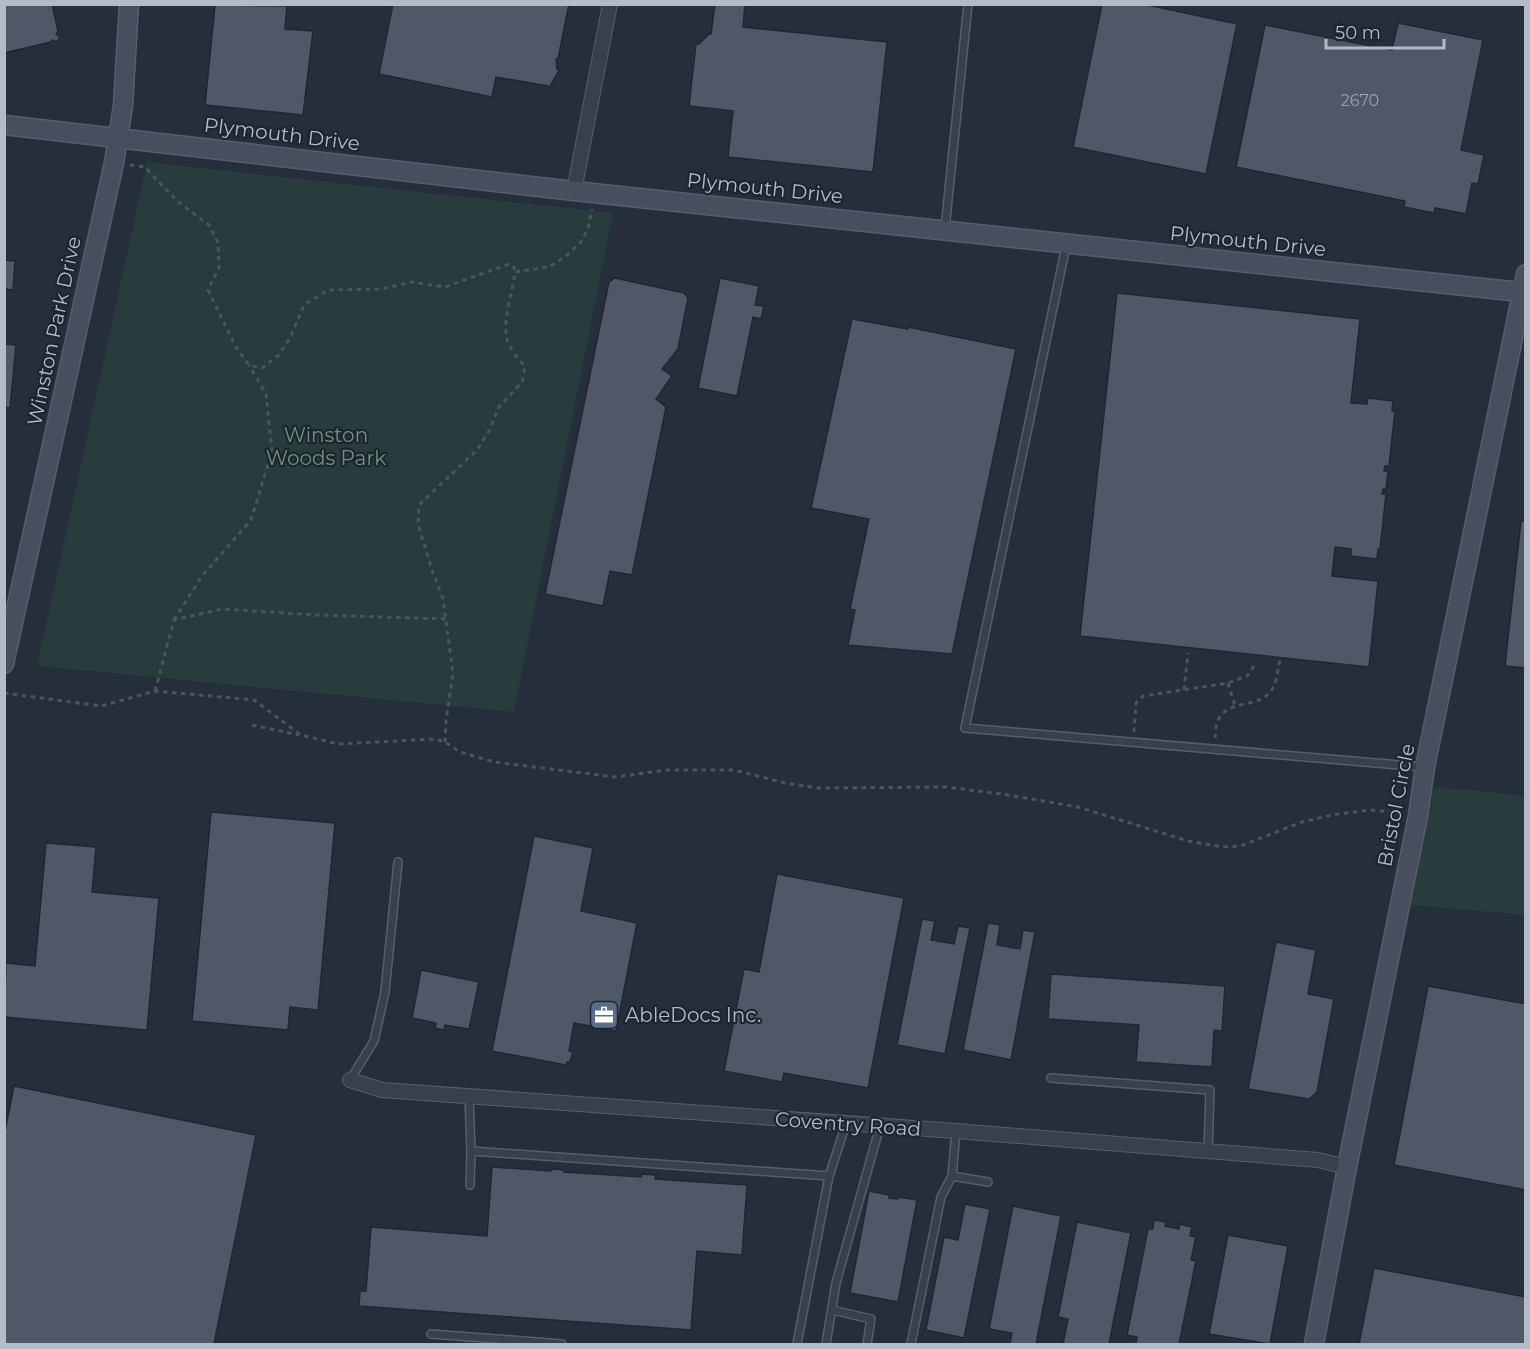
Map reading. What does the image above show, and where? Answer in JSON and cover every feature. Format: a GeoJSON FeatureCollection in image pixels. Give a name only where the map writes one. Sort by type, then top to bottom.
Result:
{"type":"FeatureCollection","features":[{"type":"Feature","properties":{"kind":"street","name":"Winston Park Drive"},"geometry":{"type":"LineString","coordinates":[[4,664],[114,163],[123,106],[129,4]]}},
{"type":"Feature","properties":{"kind":"street"},"geometry":{"type":"LineString","coordinates":[[574,191],[610,4]]}},
{"type":"Feature","properties":{"kind":"street","name":"Plymouth Drive"},"geometry":{"type":"LineString","coordinates":[[4,124],[574,191],[1521,292]]}},
{"type":"Feature","properties":{"kind":"street","name":"Bristol Circle"},"geometry":{"type":"LineString","coordinates":[[1314,1344],[1347,1167],[1418,816],[1425,767],[1526,274]]}},
{"type":"Feature","properties":{"kind":"street","name":"Coventry Road"},"geometry":{"type":"LineString","coordinates":[[350,1080],[382,1090],[956,1131],[1318,1160],[1347,1167]]}},
{"type":"Feature","properties":{"kind":"lane"},"geometry":{"type":"LineString","coordinates":[[945,231],[968,4]]}},
{"type":"Feature","properties":{"kind":"lane"},"geometry":{"type":"LineString","coordinates":[[1067,243],[965,728],[1425,767]]}},
{"type":"Feature","properties":{"kind":"lane"},"geometry":{"type":"LineString","coordinates":[[350,1080],[374,1041],[386,992],[398,862]]}},
{"type":"Feature","properties":{"kind":"lane"},"geometry":{"type":"LineString","coordinates":[[1051,1078],[1210,1090],[1208,1152]]}},
{"type":"Feature","properties":{"kind":"lane"},"geometry":{"type":"LineString","coordinates":[[469,1096],[470,1185]]}},
{"type":"Feature","properties":{"kind":"lane"},"geometry":{"type":"LineString","coordinates":[[797,1344],[829,1176],[846,1124]]}},
{"type":"Feature","properties":{"kind":"lane"},"geometry":{"type":"LineString","coordinates":[[826,1344],[836,1283],[880,1126]]}},
{"type":"Feature","properties":{"kind":"lane"},"geometry":{"type":"LineString","coordinates":[[911,1344],[941,1197],[952,1176],[956,1131]]}},
{"type":"Feature","properties":{"kind":"lane"},"geometry":{"type":"LineString","coordinates":[[471,1151],[829,1176]]}},
{"type":"Feature","properties":{"kind":"lane"},"geometry":{"type":"LineString","coordinates":[[952,1176],[988,1182]]}},
{"type":"Feature","properties":{"kind":"lane"},"geometry":{"type":"LineString","coordinates":[[832,1310],[871,1319],[867,1344]]}},
{"type":"Feature","properties":{"kind":"lane"},"geometry":{"type":"LineString","coordinates":[[431,1334],[562,1344]]}},
{"type":"Feature","properties":{"kind":"path"},"geometry":{"type":"LineString","coordinates":[[114,163],[145,167],[177,201],[209,225],[219,243],[219,268],[208,290],[236,347],[266,394],[272,451],[251,520],[202,576],[174,620],[155,691]]}},
{"type":"Feature","properties":{"kind":"path"},"geometry":{"type":"LineString","coordinates":[[515,272],[549,267],[581,242],[588,228],[595,193]]}},
{"type":"Feature","properties":{"kind":"path"},"geometry":{"type":"LineString","coordinates":[[249,365],[262,368],[279,355],[291,336],[304,305],[328,290],[382,290],[411,282],[446,287],[497,266],[509,264],[514,267],[513,293],[506,320],[507,340],[525,367],[522,382],[499,408],[489,431],[477,450],[419,505],[418,524],[443,599],[453,674],[445,742]]}},
{"type":"Feature","properties":{"kind":"path"},"geometry":{"type":"LineString","coordinates":[[174,620],[222,609],[446,619]]}},
{"type":"Feature","properties":{"kind":"path"},"geometry":{"type":"LineString","coordinates":[[1184,690],[1188,653]]}},
{"type":"Feature","properties":{"kind":"path"},"geometry":{"type":"LineString","coordinates":[[1215,740],[1217,721],[1223,712],[1235,706],[1254,702],[1270,693],[1276,681],[1281,659]]}},
{"type":"Feature","properties":{"kind":"path"},"geometry":{"type":"LineString","coordinates":[[1134,743],[1136,703],[1143,696],[1228,683],[1247,676],[1256,663]]}},
{"type":"Feature","properties":{"kind":"path"},"geometry":{"type":"LineString","coordinates":[[1228,683],[1235,706]]}},
{"type":"Feature","properties":{"kind":"path"},"geometry":{"type":"LineString","coordinates":[[4,693],[101,706],[155,691],[254,700],[301,735]]}},
{"type":"Feature","properties":{"kind":"path"},"geometry":{"type":"LineString","coordinates":[[252,725],[338,744],[436,739],[460,752],[494,762],[615,777],[667,770],[734,770],[785,783],[818,788],[946,787],[1002,794],[1078,807],[1188,841],[1223,847],[1240,846],[1302,822],[1332,816],[1370,810],[1418,816]]}},
{"type":"Feature","properties":{"kind":"green space","name":"Winston Woods Park"},"geometry":{"type":"Polygon","coordinates":[[[147,162],[613,213],[514,712],[37,666],[147,162]]]}},
{"type":"Feature","properties":{"kind":"green space"},"geometry":{"type":"Polygon","coordinates":[[[1434,788],[1525,796],[1525,915],[1411,905],[1434,788]]]}},
{"type":"Feature","properties":{"kind":"building"},"geometry":{"type":"Polygon","coordinates":[[[4,4],[52,4],[58,31],[56,34],[60,37],[57,42],[52,40],[4,53],[4,4]]]}},
{"type":"Feature","properties":{"kind":"building"},"geometry":{"type":"Polygon","coordinates":[[[393,4],[569,4],[558,59],[556,59],[557,69],[560,69],[549,88],[496,77],[492,97],[379,74],[393,4]]]}},
{"type":"Feature","properties":{"kind":"building"},"geometry":{"type":"Polygon","coordinates":[[[715,4],[745,4],[743,27],[887,42],[873,172],[728,157],[733,111],[689,106],[696,44],[711,34],[715,4]]]}},
{"type":"Feature","properties":{"kind":"building"},"geometry":{"type":"Polygon","coordinates":[[[1102,4],[1143,4],[1237,24],[1206,174],[1073,147],[1102,4]]]}},
{"type":"Feature","properties":{"kind":"building"},"geometry":{"type":"Polygon","coordinates":[[[215,5],[287,6],[285,29],[313,31],[303,115],[205,105],[215,5]]]}},
{"type":"Feature","properties":{"kind":"building"},"geometry":{"type":"Polygon","coordinates":[[[1398,23],[1483,40],[1461,150],[1484,155],[1478,184],[1472,183],[1466,214],[1435,208],[1434,213],[1404,207],[1405,201],[1236,167],[1265,25],[1392,50],[1398,23]]]}},
{"type":"Feature","properties":{"kind":"building"},"geometry":{"type":"Polygon","coordinates":[[[4,260],[15,261],[13,290],[4,289],[4,260]]]}},
{"type":"Feature","properties":{"kind":"building"},"geometry":{"type":"Polygon","coordinates":[[[615,278],[684,293],[688,298],[678,349],[662,369],[672,376],[656,399],[666,407],[632,575],[610,571],[603,606],[545,594],[609,282],[615,278]]]}},
{"type":"Feature","properties":{"kind":"building"},"geometry":{"type":"Polygon","coordinates":[[[720,278],[759,286],[755,305],[764,306],[761,319],[753,317],[737,396],[698,388],[720,278]]]}},
{"type":"Feature","properties":{"kind":"building"},"geometry":{"type":"Polygon","coordinates":[[[1117,293],[1360,319],[1351,403],[1367,404],[1368,398],[1393,401],[1392,411],[1395,411],[1389,466],[1385,466],[1384,471],[1388,471],[1386,489],[1383,489],[1382,494],[1386,494],[1377,559],[1351,556],[1351,549],[1335,547],[1332,576],[1378,581],[1369,667],[1080,636],[1117,293]]]}},
{"type":"Feature","properties":{"kind":"building"},"geometry":{"type":"Polygon","coordinates":[[[852,319],[908,329],[908,327],[1016,349],[952,654],[848,645],[855,610],[850,609],[869,519],[811,508],[852,319]]]}},
{"type":"Feature","properties":{"kind":"building"},"geometry":{"type":"Polygon","coordinates":[[[4,344],[16,345],[10,408],[4,407],[4,344]]]}},
{"type":"Feature","properties":{"kind":"building"},"geometry":{"type":"Polygon","coordinates":[[[1521,521],[1526,521],[1526,668],[1505,666],[1521,521]]]}},
{"type":"Feature","properties":{"kind":"building"},"geometry":{"type":"Polygon","coordinates":[[[211,812],[335,823],[318,1010],[290,1007],[288,1030],[192,1021],[211,812]]]}},
{"type":"Feature","properties":{"kind":"building"},"geometry":{"type":"Polygon","coordinates":[[[534,836],[593,848],[581,911],[637,923],[616,1031],[574,1023],[569,1051],[573,1052],[570,1062],[566,1065],[492,1051],[534,836]]]}},
{"type":"Feature","properties":{"kind":"building"},"geometry":{"type":"Polygon","coordinates":[[[46,843],[96,847],[92,892],[159,898],[147,1030],[4,1017],[6,963],[35,966],[46,843]]]}},
{"type":"Feature","properties":{"kind":"building"},"geometry":{"type":"Polygon","coordinates":[[[777,874],[904,898],[868,1088],[784,1073],[782,1082],[724,1071],[744,969],[759,972],[777,874]]]}},
{"type":"Feature","properties":{"kind":"building"},"geometry":{"type":"Polygon","coordinates":[[[922,919],[935,921],[931,940],[954,944],[958,926],[970,928],[945,1054],[897,1045],[922,919]]]}},
{"type":"Feature","properties":{"kind":"building"},"geometry":{"type":"Polygon","coordinates":[[[988,923],[1000,925],[997,945],[1020,949],[1023,930],[1035,932],[1011,1060],[963,1050],[988,923]]]}},
{"type":"Feature","properties":{"kind":"building"},"geometry":{"type":"Polygon","coordinates":[[[1276,942],[1316,950],[1308,994],[1334,999],[1317,1092],[1309,1099],[1248,1089],[1276,942]]]}},
{"type":"Feature","properties":{"kind":"building"},"geometry":{"type":"Polygon","coordinates":[[[421,970],[479,982],[469,1029],[445,1025],[444,1030],[435,1028],[436,1023],[412,1018],[421,970]]]}},
{"type":"Feature","properties":{"kind":"building"},"geometry":{"type":"Polygon","coordinates":[[[1051,974],[1225,986],[1222,1031],[1214,1030],[1212,1067],[1136,1062],[1139,1025],[1048,1019],[1051,974]]]}},
{"type":"Feature","properties":{"kind":"building"},"geometry":{"type":"Polygon","coordinates":[[[1428,986],[1526,1004],[1526,1190],[1394,1165],[1428,986]]]}},
{"type":"Feature","properties":{"kind":"building"},"geometry":{"type":"Polygon","coordinates":[[[14,1086],[256,1135],[214,1344],[4,1344],[4,1136],[14,1086]]]}},
{"type":"Feature","properties":{"kind":"building"},"geometry":{"type":"Polygon","coordinates":[[[492,1167],[551,1171],[551,1169],[564,1170],[564,1172],[641,1177],[642,1174],[656,1175],[655,1179],[747,1185],[742,1255],[697,1251],[691,1330],[359,1306],[360,1291],[366,1291],[371,1227],[487,1236],[492,1167]]]}},
{"type":"Feature","properties":{"kind":"building"},"geometry":{"type":"Polygon","coordinates":[[[869,1191],[889,1195],[889,1198],[917,1200],[898,1302],[850,1293],[869,1191]]]}},
{"type":"Feature","properties":{"kind":"building"},"geometry":{"type":"Polygon","coordinates":[[[965,1204],[990,1209],[964,1338],[926,1330],[944,1237],[958,1240],[965,1204]]]}},
{"type":"Feature","properties":{"kind":"building"},"geometry":{"type":"Polygon","coordinates":[[[1013,1206],[1061,1216],[1036,1344],[1010,1344],[1012,1333],[989,1329],[1013,1206]]]}},
{"type":"Feature","properties":{"kind":"building"},"geometry":{"type":"Polygon","coordinates":[[[1154,1220],[1166,1222],[1165,1226],[1179,1229],[1179,1224],[1192,1227],[1190,1236],[1196,1237],[1191,1260],[1196,1261],[1179,1344],[1136,1344],[1137,1337],[1127,1335],[1148,1229],[1153,1229],[1154,1220]]]}},
{"type":"Feature","properties":{"kind":"building"},"geometry":{"type":"Polygon","coordinates":[[[1077,1222],[1131,1233],[1109,1344],[1063,1344],[1068,1319],[1058,1317],[1077,1222]]]}},
{"type":"Feature","properties":{"kind":"building"},"geometry":{"type":"Polygon","coordinates":[[[1228,1235],[1288,1246],[1270,1344],[1209,1334],[1228,1235]]]}},
{"type":"Feature","properties":{"kind":"building"},"geometry":{"type":"Polygon","coordinates":[[[1374,1268],[1526,1297],[1526,1344],[1359,1344],[1374,1268]]]}},
{"type":"Feature","properties":{"kind":"place","name":"AbleDocs Inc."},"geometry":{"type":"Point","coordinates":[604,1015]}}]}
